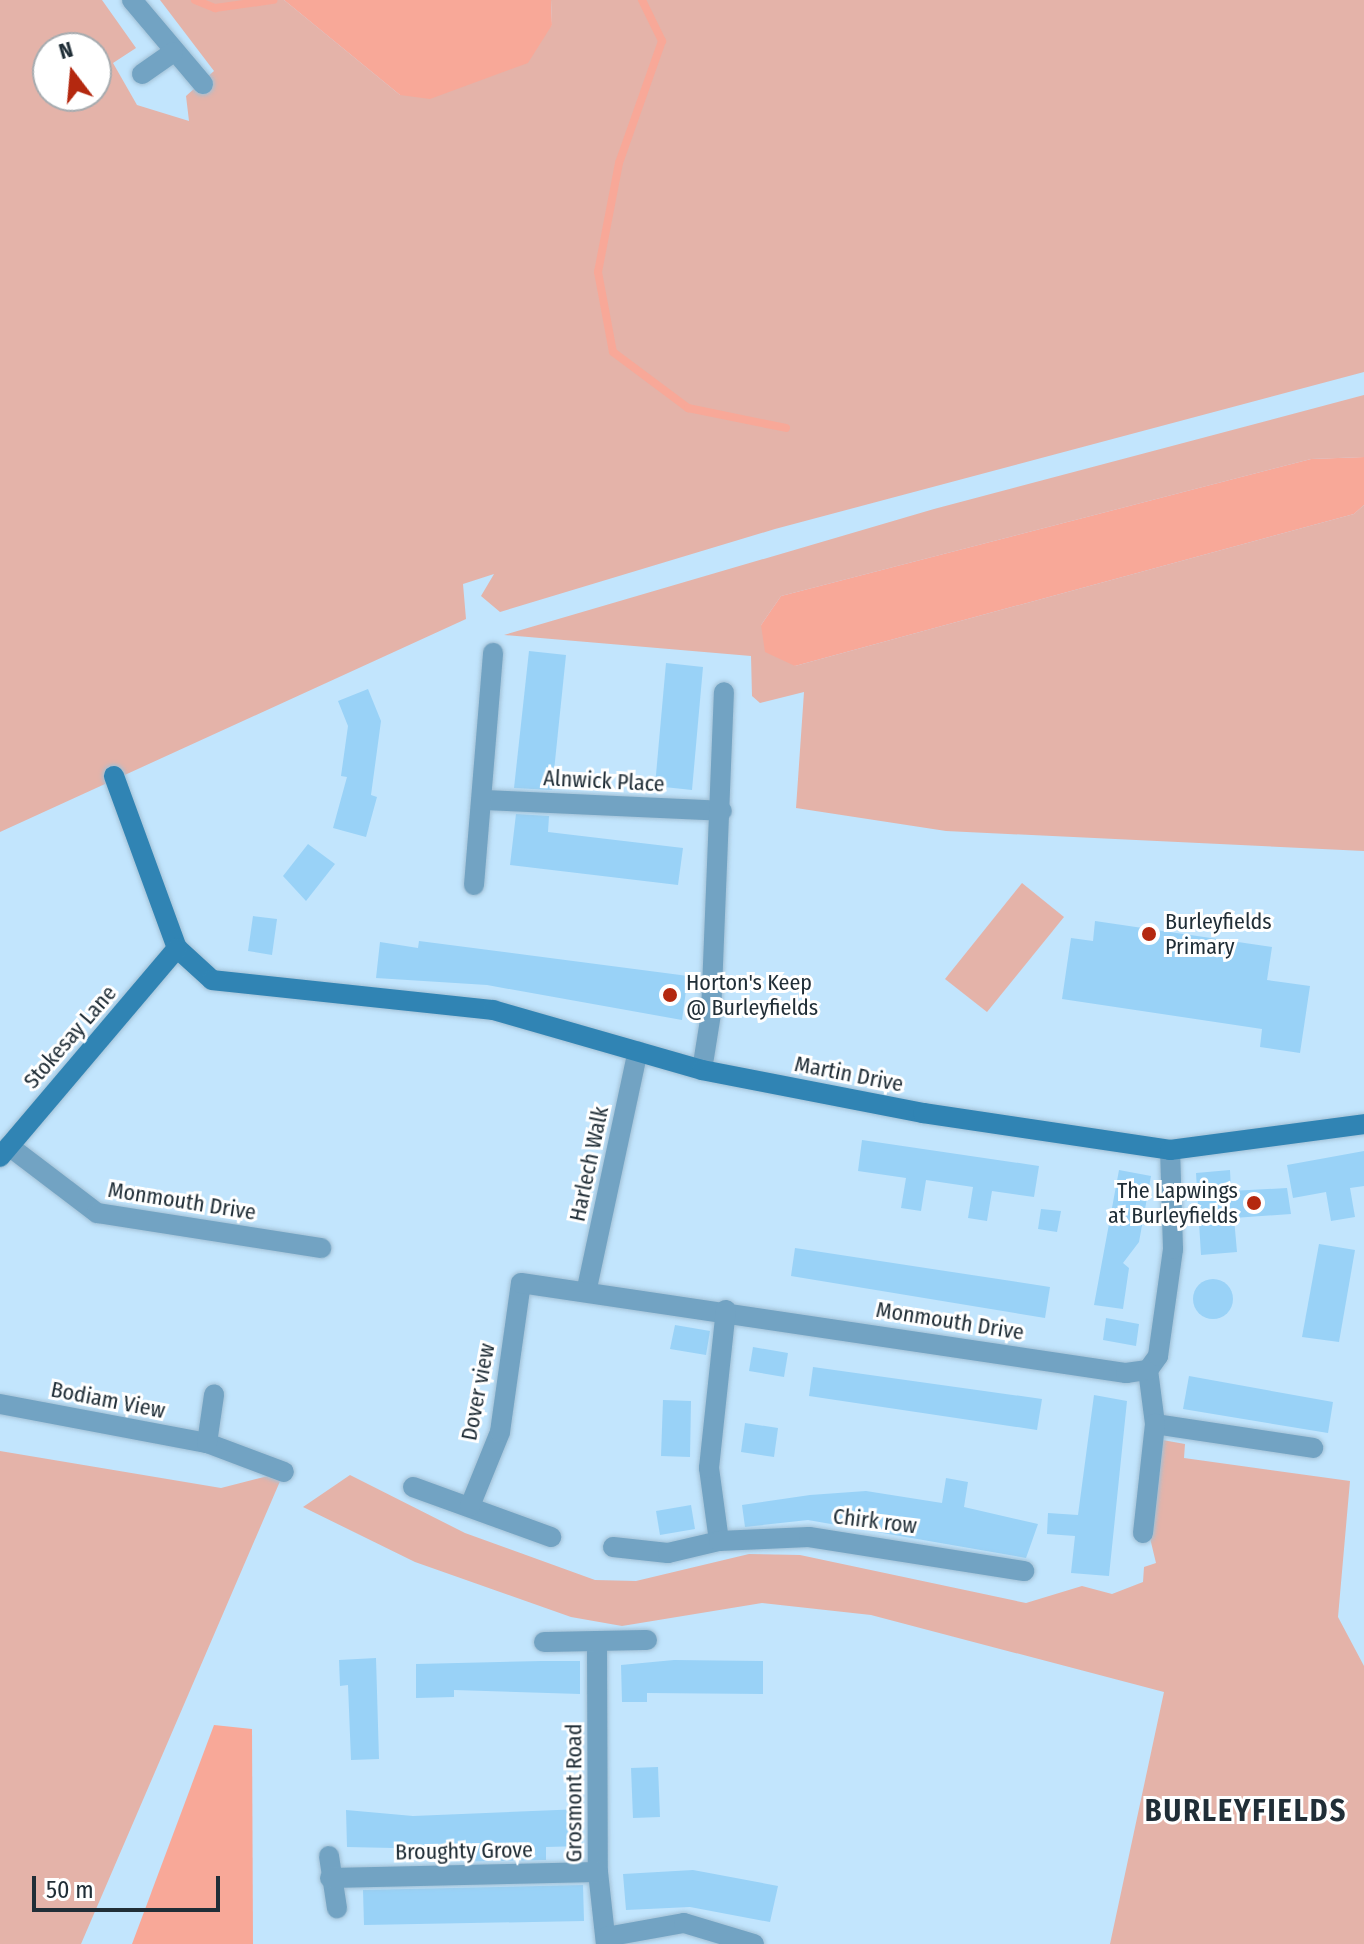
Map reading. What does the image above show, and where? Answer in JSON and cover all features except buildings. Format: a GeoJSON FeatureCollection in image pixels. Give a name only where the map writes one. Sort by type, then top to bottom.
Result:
{"type":"FeatureCollection","features":[{"type":"Feature","properties":{"kind":"street"},"geometry":{"type":"LineString","coordinates":[[132,0],[203,84]]}},
{"type":"Feature","properties":{"kind":"street"},"geometry":{"type":"LineString","coordinates":[[142,74],[173,52]]}},
{"type":"Feature","properties":{"kind":"street"},"geometry":{"type":"LineString","coordinates":[[474,885],[484,800],[493,653]]}},
{"type":"Feature","properties":{"kind":"street"},"geometry":{"type":"LineString","coordinates":[[702,1070],[722,811],[724,692]]}},
{"type":"Feature","properties":{"kind":"street"},"geometry":{"type":"LineString","coordinates":[[114,776],[177,948]]}},
{"type":"Feature","properties":{"kind":"street","name":"Alnwick Place"},"geometry":{"type":"LineString","coordinates":[[484,800],[722,811]]}},
{"type":"Feature","properties":{"kind":"street","name":"Martin Drive"},"geometry":{"type":"LineString","coordinates":[[177,948],[212,980],[330,997],[493,1010],[702,1070],[1170,1150],[1364,1124]]}},
{"type":"Feature","properties":{"kind":"street","name":"Stokesay Lane"},"geometry":{"type":"LineString","coordinates":[[4,1151],[177,948]]}},
{"type":"Feature","properties":{"kind":"street","name":"Harlech Walk"},"geometry":{"type":"LineString","coordinates":[[587,1288],[638,1051]]}},
{"type":"Feature","properties":{"kind":"street"},"geometry":{"type":"LineString","coordinates":[[1143,1533],[1155,1424],[1148,1370],[1158,1356],[1173,1249],[1170,1150]]}},
{"type":"Feature","properties":{"kind":"street","name":"Monmouth Drive"},"geometry":{"type":"LineString","coordinates":[[4,1151],[97,1213],[321,1248]]}},
{"type":"Feature","properties":{"kind":"street","name":"Monmouth Drive"},"geometry":{"type":"LineString","coordinates":[[521,1283],[587,1288],[1126,1373],[1148,1370]]}},
{"type":"Feature","properties":{"kind":"street","name":"Dover view"},"geometry":{"type":"LineString","coordinates":[[470,1506],[500,1432],[521,1283]]}},
{"type":"Feature","properties":{"kind":"street"},"geometry":{"type":"LineString","coordinates":[[719,1541],[709,1468],[726,1310]]}},
{"type":"Feature","properties":{"kind":"street"},"geometry":{"type":"LineString","coordinates":[[207,1443],[214,1395]]}},
{"type":"Feature","properties":{"kind":"street","name":"Bodiam View"},"geometry":{"type":"LineString","coordinates":[[0,1404],[207,1443],[284,1472]]}},
{"type":"Feature","properties":{"kind":"street"},"geometry":{"type":"LineString","coordinates":[[1155,1424],[1313,1448]]}},
{"type":"Feature","properties":{"kind":"street"},"geometry":{"type":"LineString","coordinates":[[413,1487],[551,1537]]}},
{"type":"Feature","properties":{"kind":"street","name":"Chirk row"},"geometry":{"type":"LineString","coordinates":[[613,1547],[668,1553],[719,1541],[809,1537],[1024,1571]]}},
{"type":"Feature","properties":{"kind":"street"},"geometry":{"type":"LineString","coordinates":[[544,1642],[647,1640]]}},
{"type":"Feature","properties":{"kind":"street","name":"Grosmont Road"},"geometry":{"type":"LineString","coordinates":[[597,1641],[598,1872],[606,1941]]}},
{"type":"Feature","properties":{"kind":"street"},"geometry":{"type":"LineString","coordinates":[[329,1856],[337,1908]]}},
{"type":"Feature","properties":{"kind":"street","name":"Broughty Grove"},"geometry":{"type":"LineString","coordinates":[[330,1878],[598,1872]]}},
{"type":"Feature","properties":{"kind":"street"},"geometry":{"type":"LineString","coordinates":[[606,1941],[684,1923],[754,1944]]}},
{"type":"Feature","properties":{"kind":"shaded area"},"geometry":{"type":"Polygon","coordinates":[[[0,0],[102,0],[136,48],[113,63],[137,105],[189,121],[186,96],[214,71],[160,0],[284,0],[400,95],[552,25],[551,0],[1364,0],[1364,372],[775,529],[500,612],[481,596],[494,574],[463,584],[466,619],[0,832],[0,0]]]}},
{"type":"Feature","properties":{"kind":"shaded area"},"geometry":{"type":"Polygon","coordinates":[[[284,0],[551,0],[552,25],[528,63],[430,99],[400,95],[284,0]]]}},
{"type":"Feature","properties":{"kind":"shaded area"},"geometry":{"type":"Polygon","coordinates":[[[1364,395],[1364,457],[1311,459],[781,596],[761,625],[795,666],[1354,514],[1364,505],[1364,851],[946,831],[796,808],[804,692],[760,703],[752,696],[751,656],[504,635],[934,509],[1364,395]]]}},
{"type":"Feature","properties":{"kind":"shaded area"},"geometry":{"type":"Polygon","coordinates":[[[1364,457],[1364,505],[1354,514],[795,666],[765,652],[761,625],[781,596],[1311,459],[1364,457]]]}},
{"type":"Feature","properties":{"kind":"shaded area"},"geometry":{"type":"Polygon","coordinates":[[[1022,883],[1064,917],[987,1012],[945,979],[1022,883]]]}},
{"type":"Feature","properties":{"kind":"shaded area"},"geometry":{"type":"Polygon","coordinates":[[[1157,1439],[1185,1444],[1184,1458],[1350,1481],[1338,1617],[1364,1666],[1364,1944],[1110,1944],[1164,1692],[871,1615],[762,1603],[622,1626],[571,1617],[415,1562],[303,1507],[350,1475],[465,1533],[595,1580],[636,1581],[749,1554],[800,1555],[1026,1603],[1082,1586],[1112,1594],[1143,1582],[1144,1567],[1156,1563],[1150,1538],[1157,1439]]]}},
{"type":"Feature","properties":{"kind":"shaded area"},"geometry":{"type":"Polygon","coordinates":[[[0,1451],[221,1488],[284,1472],[81,1944],[0,1944],[0,1451]]]}},
{"type":"Feature","properties":{"kind":"shaded area"},"geometry":{"type":"Polygon","coordinates":[[[214,1725],[252,1729],[253,1944],[132,1944],[214,1725]]]}},
{"type":"Feature","properties":{"kind":"waterway"},"geometry":{"type":"LineString","coordinates":[[195,0],[215,8],[273,0]]}},
{"type":"Feature","properties":{"kind":"waterway"},"geometry":{"type":"LineString","coordinates":[[642,0],[662,41],[619,163],[598,272],[613,352],[688,408],[786,428]]}},
{"type":"Feature","properties":{"kind":"place","name":"Burleyfields Primary"},"geometry":{"type":"Point","coordinates":[1149,934]}},
{"type":"Feature","properties":{"kind":"place","name":"Horton's Keep @ Burleyfields"},"geometry":{"type":"Point","coordinates":[670,995]}},
{"type":"Feature","properties":{"kind":"place","name":"The Lapwings at Burleyfields"},"geometry":{"type":"Point","coordinates":[1254,1203]}},
{"type":"Feature","properties":{"kind":"district","name":"BURLEYFIELDS"},"geometry":{"type":"Point","coordinates":[1246,1811]}}]}
